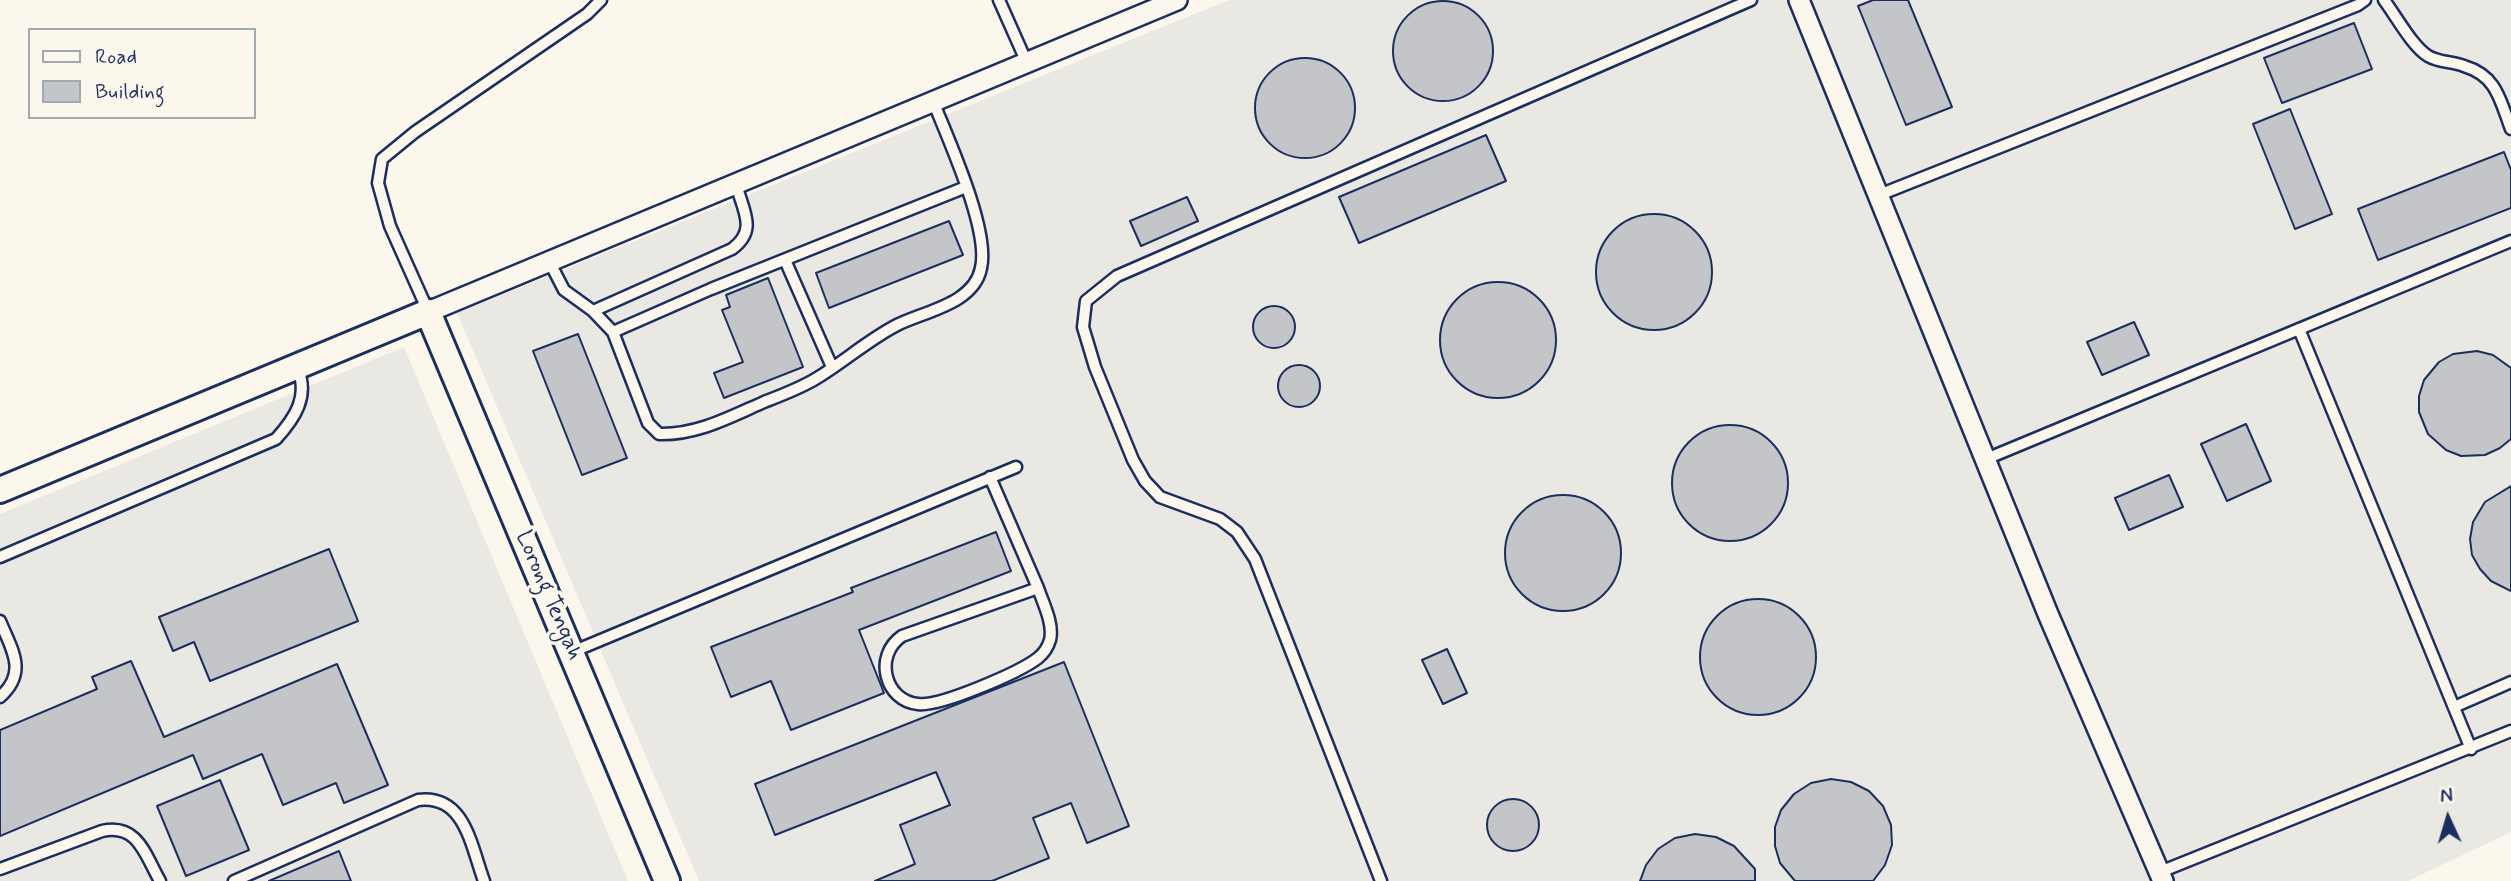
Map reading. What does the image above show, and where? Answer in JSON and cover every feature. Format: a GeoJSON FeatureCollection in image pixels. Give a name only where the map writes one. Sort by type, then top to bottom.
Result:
{"type":"FeatureCollection","features":[{"type":"Feature","properties":{"kind":"street"},"geometry":{"type":"LineString","coordinates":[[0,490],[1177,0]]}},
{"type":"Feature","properties":{"kind":"street"},"geometry":{"type":"LineString","coordinates":[[1799,0],[2048,614],[2161,877]]}},
{"type":"Feature","properties":{"kind":"street","name":"Lorong Tengah"},"geometry":{"type":"LineString","coordinates":[[428,312],[667,881]]}},
{"type":"Feature","properties":{"kind":"lane"},"geometry":{"type":"LineString","coordinates":[[428,312],[390,226],[378,183],[382,159],[415,132],[587,14],[601,0]]}},
{"type":"Feature","properties":{"kind":"lane"},"geometry":{"type":"LineString","coordinates":[[999,0],[1027,63]]}},
{"type":"Feature","properties":{"kind":"lane"},"geometry":{"type":"LineString","coordinates":[[1381,881],[1255,559],[1237,532],[1220,519],[1160,497],[1145,481],[1133,460],[1095,367],[1083,327],[1086,301],[1117,275],[1751,0]]}},
{"type":"Feature","properties":{"kind":"lane"},"geometry":{"type":"LineString","coordinates":[[1880,195],[2365,0]]}},
{"type":"Feature","properties":{"kind":"lane"},"geometry":{"type":"LineString","coordinates":[[2384,0],[2403,24],[2412,42],[2426,55],[2445,63],[2470,68],[2492,83],[2511,129]]}},
{"type":"Feature","properties":{"kind":"lane"},"geometry":{"type":"LineString","coordinates":[[549,261],[564,290],[593,311],[613,332],[648,423],[659,433],[675,434],[701,429],[816,379],[880,335],[956,300],[975,285],[982,267],[972,200],[933,101]]}},
{"type":"Feature","properties":{"kind":"lane"},"geometry":{"type":"LineString","coordinates":[[593,311],[732,249],[744,240],[748,230],[736,184]]}},
{"type":"Feature","properties":{"kind":"lane"},"geometry":{"type":"LineString","coordinates":[[613,332],[966,187]]}},
{"type":"Feature","properties":{"kind":"lane"},"geometry":{"type":"LineString","coordinates":[[1986,459],[2511,241]]}},
{"type":"Feature","properties":{"kind":"lane"},"geometry":{"type":"LineString","coordinates":[[785,260],[832,367]]}},
{"type":"Feature","properties":{"kind":"lane"},"geometry":{"type":"LineString","coordinates":[[2299,329],[2471,749]]}},
{"type":"Feature","properties":{"kind":"lane"},"geometry":{"type":"LineString","coordinates":[[0,556],[276,439],[289,425],[302,398],[303,387],[297,366]]}},
{"type":"Feature","properties":{"kind":"lane"},"geometry":{"type":"LineString","coordinates":[[572,652],[1016,467]]}},
{"type":"Feature","properties":{"kind":"lane"},"geometry":{"type":"LineString","coordinates":[[990,478],[1038,588],[1051,631],[1050,642],[1037,659],[998,680],[931,704],[905,701],[895,693],[885,670],[885,660],[888,650],[902,636],[1038,588]]}},
{"type":"Feature","properties":{"kind":"lane"},"geometry":{"type":"LineString","coordinates":[[0,621],[17,661],[10,686],[0,697]]}},
{"type":"Feature","properties":{"kind":"lane"},"geometry":{"type":"LineString","coordinates":[[2454,707],[2511,682]]}},
{"type":"Feature","properties":{"kind":"lane"},"geometry":{"type":"LineString","coordinates":[[2161,877],[2511,731]]}},
{"type":"Feature","properties":{"kind":"lane"},"geometry":{"type":"LineString","coordinates":[[234,881],[418,800],[430,799],[453,808],[460,817],[484,881]]}},
{"type":"Feature","properties":{"kind":"lane"},"geometry":{"type":"LineString","coordinates":[[0,869],[102,831],[120,829],[136,838],[159,881]]}},
{"type":"Feature","properties":{"kind":"shaded area"},"geometry":{"type":"Polygon","coordinates":[[[1229,0],[2511,0],[2511,832],[2408,881],[699,881],[457,313],[1229,0]]]}},
{"type":"Feature","properties":{"kind":"shaded area"},"geometry":{"type":"Polygon","coordinates":[[[404,347],[628,881],[0,881],[0,514],[404,347]]]}},
{"type":"Feature","properties":{"kind":"building"},"geometry":{"type":"Polygon","coordinates":[[[1873,0],[1908,0],[1952,107],[1906,125],[1858,6],[1873,0]]]}},
{"type":"Feature","properties":{"kind":"building"},"geometry":{"type":"Polygon","coordinates":[[[1443,1],[1471,9],[1485,23],[1493,51],[1485,79],[1471,93],[1443,101],[1415,93],[1401,79],[1393,51],[1401,23],[1415,9],[1443,1]]]}},
{"type":"Feature","properties":{"kind":"building"},"geometry":{"type":"Polygon","coordinates":[[[2354,23],[2372,69],[2282,103],[2264,58],[2354,23]]]}},
{"type":"Feature","properties":{"kind":"building"},"geometry":{"type":"Polygon","coordinates":[[[1305,58],[1324,61],[1341,72],[1352,89],[1355,108],[1352,127],[1341,144],[1324,155],[1305,158],[1286,155],[1269,144],[1258,127],[1255,108],[1258,89],[1269,72],[1286,61],[1305,58]]]}},
{"type":"Feature","properties":{"kind":"building"},"geometry":{"type":"Polygon","coordinates":[[[2290,109],[2332,214],[2295,229],[2253,124],[2290,109]]]}},
{"type":"Feature","properties":{"kind":"building"},"geometry":{"type":"Polygon","coordinates":[[[1486,135],[1506,181],[1359,243],[1339,197],[1486,135]]]}},
{"type":"Feature","properties":{"kind":"building"},"geometry":{"type":"Polygon","coordinates":[[[2504,152],[2511,170],[2511,208],[2378,260],[2358,209],[2504,152]]]}},
{"type":"Feature","properties":{"kind":"building"},"geometry":{"type":"Polygon","coordinates":[[[1187,197],[1198,221],[1141,246],[1130,221],[1187,197]]]}},
{"type":"Feature","properties":{"kind":"building"},"geometry":{"type":"Polygon","coordinates":[[[1654,214],[1676,218],[1695,231],[1708,250],[1712,272],[1708,294],[1695,313],[1676,326],[1654,330],[1632,326],[1613,313],[1600,294],[1596,272],[1600,250],[1613,231],[1632,218],[1654,214]]]}},
{"type":"Feature","properties":{"kind":"building"},"geometry":{"type":"Polygon","coordinates":[[[949,221],[963,255],[829,308],[816,273],[949,221]]]}},
{"type":"Feature","properties":{"kind":"building"},"geometry":{"type":"Polygon","coordinates":[[[768,278],[803,367],[724,398],[714,373],[743,362],[722,310],[730,307],[726,295],[768,278]]]}},
{"type":"Feature","properties":{"kind":"building"},"geometry":{"type":"Polygon","coordinates":[[[1498,282],[1520,286],[1539,299],[1552,318],[1556,340],[1552,362],[1539,381],[1520,394],[1498,398],[1476,394],[1457,381],[1444,362],[1440,340],[1444,318],[1457,299],[1476,286],[1498,282]]]}},
{"type":"Feature","properties":{"kind":"building"},"geometry":{"type":"Polygon","coordinates":[[[1274,306],[1289,312],[1295,327],[1289,342],[1274,348],[1259,342],[1253,327],[1259,312],[1274,306]]]}},
{"type":"Feature","properties":{"kind":"building"},"geometry":{"type":"Polygon","coordinates":[[[2134,322],[2149,355],[2102,375],[2087,342],[2134,322]]]}},
{"type":"Feature","properties":{"kind":"building"},"geometry":{"type":"Polygon","coordinates":[[[578,334],[627,458],[582,475],[533,351],[578,334]]]}},
{"type":"Feature","properties":{"kind":"building"},"geometry":{"type":"Polygon","coordinates":[[[2477,351],[2493,355],[2511,368],[2511,439],[2485,455],[2461,456],[2446,450],[2428,434],[2419,412],[2419,396],[2424,380],[2439,362],[2453,354],[2477,351]]]}},
{"type":"Feature","properties":{"kind":"building"},"geometry":{"type":"Polygon","coordinates":[[[1299,365],[1314,371],[1320,386],[1314,401],[1299,407],[1284,401],[1278,386],[1284,371],[1299,365]]]}},
{"type":"Feature","properties":{"kind":"building"},"geometry":{"type":"Polygon","coordinates":[[[2246,424],[2271,481],[2227,501],[2201,444],[2246,424]]]}},
{"type":"Feature","properties":{"kind":"building"},"geometry":{"type":"Polygon","coordinates":[[[1730,425],[1752,429],[1771,442],[1784,461],[1788,483],[1784,505],[1771,524],[1752,537],[1730,541],[1708,537],[1689,524],[1676,505],[1672,483],[1676,461],[1689,442],[1708,429],[1730,425]]]}},
{"type":"Feature","properties":{"kind":"building"},"geometry":{"type":"Polygon","coordinates":[[[2169,475],[2183,507],[2129,530],[2115,498],[2169,475]]]}},
{"type":"Feature","properties":{"kind":"building"},"geometry":{"type":"Polygon","coordinates":[[[2511,486],[2511,591],[2491,581],[2480,569],[2472,555],[2470,539],[2473,522],[2485,502],[2511,486]]]}},
{"type":"Feature","properties":{"kind":"building"},"geometry":{"type":"Polygon","coordinates":[[[1563,495],[1585,499],[1604,512],[1617,531],[1621,553],[1617,575],[1604,594],[1585,607],[1563,611],[1541,607],[1522,594],[1509,575],[1505,553],[1509,531],[1522,512],[1541,499],[1563,495]]]}},
{"type":"Feature","properties":{"kind":"building"},"geometry":{"type":"Polygon","coordinates":[[[996,532],[1011,571],[859,630],[884,693],[791,730],[771,681],[731,697],[711,647],[853,592],[851,588],[996,532]]]}},
{"type":"Feature","properties":{"kind":"building"},"geometry":{"type":"Polygon","coordinates":[[[329,549],[358,621],[210,681],[194,642],[173,651],[159,617],[329,549]]]}},
{"type":"Feature","properties":{"kind":"building"},"geometry":{"type":"Polygon","coordinates":[[[1758,599],[1780,603],[1799,616],[1812,635],[1816,657],[1812,679],[1799,698],[1780,711],[1758,715],[1736,711],[1717,698],[1704,679],[1700,657],[1704,635],[1717,616],[1736,603],[1758,599]]]}},
{"type":"Feature","properties":{"kind":"building"},"geometry":{"type":"Polygon","coordinates":[[[1447,649],[1467,693],[1443,704],[1422,660],[1447,649]]]}},
{"type":"Feature","properties":{"kind":"building"},"geometry":{"type":"Polygon","coordinates":[[[131,661],[164,737],[337,664],[388,785],[344,803],[336,783],[283,805],[262,754],[203,779],[193,755],[0,836],[0,730],[97,689],[92,677],[131,661]]]}},
{"type":"Feature","properties":{"kind":"building"},"geometry":{"type":"Polygon","coordinates":[[[1064,662],[1129,826],[1087,843],[1071,803],[1033,818],[1049,858],[992,881],[875,881],[915,864],[900,825],[950,805],[936,772],[775,835],[755,784],[1064,662]]]}},
{"type":"Feature","properties":{"kind":"building"},"geometry":{"type":"Polygon","coordinates":[[[1831,779],[1851,782],[1869,791],[1883,806],[1891,825],[1892,845],[1885,865],[1873,881],[1795,881],[1780,863],[1775,846],[1775,827],[1781,810],[1794,794],[1811,783],[1831,779]]]}},
{"type":"Feature","properties":{"kind":"building"},"geometry":{"type":"Polygon","coordinates":[[[220,780],[249,850],[186,876],[157,806],[220,780]]]}},
{"type":"Feature","properties":{"kind":"building"},"geometry":{"type":"Polygon","coordinates":[[[1513,799],[1532,806],[1539,825],[1532,844],[1513,851],[1494,844],[1487,825],[1494,806],[1513,799]]]}},
{"type":"Feature","properties":{"kind":"building"},"geometry":{"type":"Polygon","coordinates":[[[1695,834],[1716,837],[1734,846],[1755,869],[1755,881],[1640,881],[1646,865],[1658,849],[1675,838],[1695,834]]]}},
{"type":"Feature","properties":{"kind":"building"},"geometry":{"type":"Polygon","coordinates":[[[339,851],[351,881],[269,881],[339,851]]]}}]}
